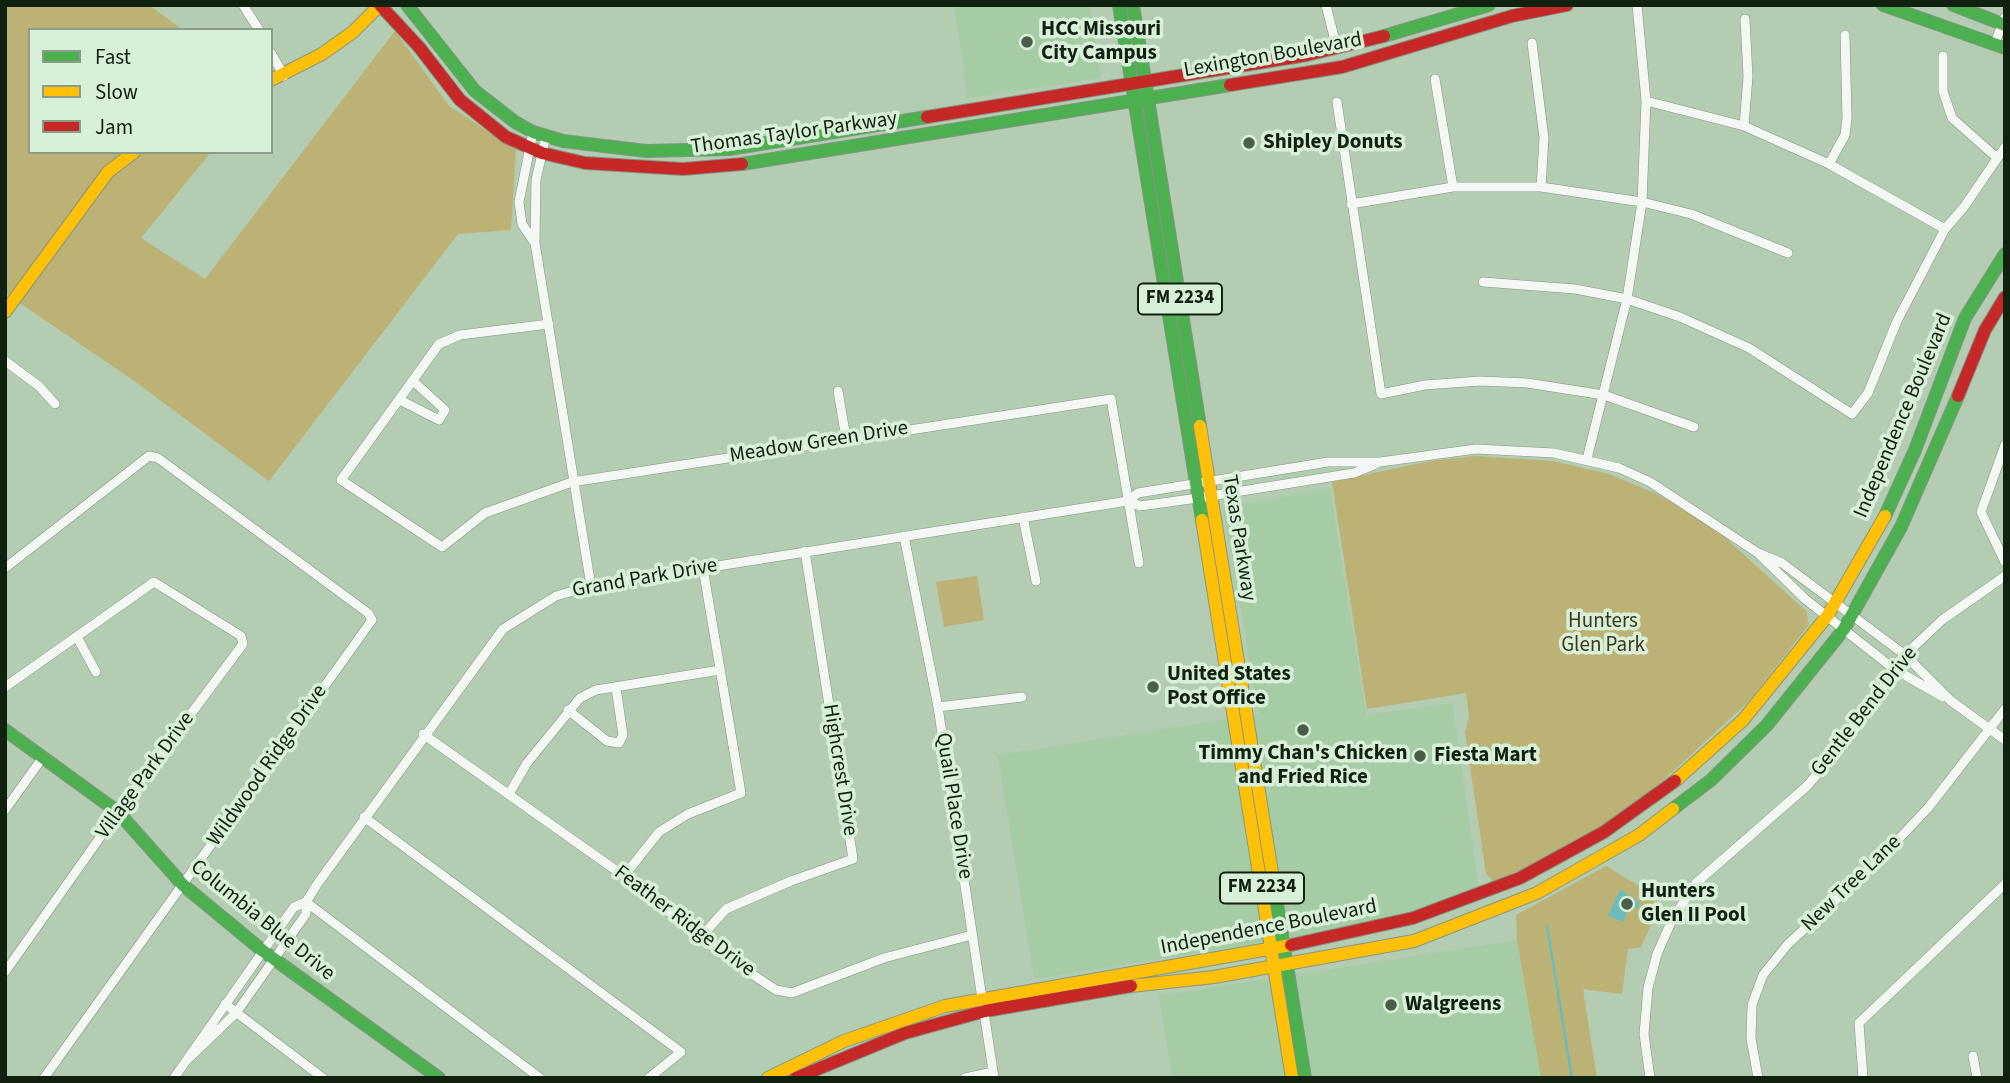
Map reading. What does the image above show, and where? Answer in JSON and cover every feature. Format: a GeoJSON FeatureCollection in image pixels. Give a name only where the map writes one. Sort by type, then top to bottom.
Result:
{"type":"FeatureCollection","features":[{"type":"Feature","properties":{"kind":"main road"},"geometry":{"type":"LineString","coordinates":[[278,78],[353,32],[380,5]]}},
{"type":"Feature","properties":{"kind":"main road","name":"Thomas Taylor Parkway"},"geometry":{"type":"LineString","coordinates":[[380,5],[413,39],[460,100],[506,137],[542,153],[611,167],[709,168],[1140,99]]}},
{"type":"Feature","properties":{"kind":"main road","name":"Thomas Taylor Parkway"},"geometry":{"type":"LineString","coordinates":[[407,5],[475,91],[494,108],[533,132],[613,149],[708,150],[1138,82]]}},
{"type":"Feature","properties":{"kind":"main road","name":"Texas Parkway"},"geometry":{"type":"LineString","coordinates":[[1119,5],[1138,82]]}},
{"type":"Feature","properties":{"kind":"main road","name":"Texas Parkway"},"geometry":{"type":"LineString","coordinates":[[1133,5],[1140,99],[1176,316],[1209,482],[1205,497],[1220,630],[1281,966],[1306,1078]]}},
{"type":"Feature","properties":{"kind":"main road","name":"Lexington Boulevard"},"geometry":{"type":"LineString","coordinates":[[1138,82],[1337,49],[1489,5]]}},
{"type":"Feature","properties":{"kind":"main road","name":"Lexington Boulevard"},"geometry":{"type":"LineString","coordinates":[[1140,99],[1342,67],[1476,27],[1567,5]]}},
{"type":"Feature","properties":{"kind":"main road"},"geometry":{"type":"LineString","coordinates":[[1952,5],[2004,22]]}},
{"type":"Feature","properties":{"kind":"main road"},"geometry":{"type":"LineString","coordinates":[[1888,6],[2000,46]]}},
{"type":"Feature","properties":{"kind":"main road"},"geometry":{"type":"LineString","coordinates":[[1471,10],[1476,27]]}},
{"type":"Feature","properties":{"kind":"main road"},"geometry":{"type":"LineString","coordinates":[[1307,55],[1311,72]]}},
{"type":"Feature","properties":{"kind":"main road"},"geometry":{"type":"LineString","coordinates":[[998,105],[1001,122]]}},
{"type":"Feature","properties":{"kind":"main road"},"geometry":{"type":"LineString","coordinates":[[5,312],[108,172],[131,154]]}},
{"type":"Feature","properties":{"kind":"main road","name":"Independence Boulevard"},"geometry":{"type":"LineString","coordinates":[[796,1078],[846,1047],[900,1019],[983,997],[1138,972],[1380,926],[1483,894],[1566,856],[1646,805],[1743,720],[1777,682],[1837,603],[1882,523],[1915,450],[1962,325],[2005,254]]}},
{"type":"Feature","properties":{"kind":"main road","name":"Independence Boulevard"},"geometry":{"type":"LineString","coordinates":[[768,1078],[846,1047],[985,1011],[1281,966],[1414,941],[1488,915],[1537,894],[1608,855],[1668,814],[1711,780],[1767,725],[1844,629],[1873,582],[1932,461],[1983,334],[2005,297]]}},
{"type":"Feature","properties":{"kind":"main road","name":"Texas Parkway"},"geometry":{"type":"LineString","coordinates":[[1176,316],[1196,484],[1205,497],[1237,651],[1255,760],[1277,945]]}},
{"type":"Feature","properties":{"kind":"main road"},"geometry":{"type":"LineString","coordinates":[[1962,325],[1983,334]]}},
{"type":"Feature","properties":{"kind":"main road"},"geometry":{"type":"LineString","coordinates":[[1220,630],[1227,635],[1229,647],[1237,651]]}},
{"type":"Feature","properties":{"kind":"main road","name":"Columbia Blue Drive"},"geometry":{"type":"LineString","coordinates":[[5,730],[118,812],[183,885],[274,960],[439,1078]]}},
{"type":"Feature","properties":{"kind":"main road"},"geometry":{"type":"LineString","coordinates":[[1237,735],[1244,743],[1246,753],[1255,760]]}},
{"type":"Feature","properties":{"kind":"main road"},"geometry":{"type":"LineString","coordinates":[[1697,763],[1711,780]]}},
{"type":"Feature","properties":{"kind":"main road"},"geometry":{"type":"LineString","coordinates":[[1483,894],[1488,915]]}},
{"type":"Feature","properties":{"kind":"main road","name":"Texas Parkway"},"geometry":{"type":"LineString","coordinates":[[1281,966],[1292,1078]]}},
{"type":"Feature","properties":{"kind":"main road"},"geometry":{"type":"LineString","coordinates":[[1138,972],[1145,985]]}},
{"type":"Feature","properties":{"kind":"street"},"geometry":{"type":"LineString","coordinates":[[1326,5],[1337,49]]}},
{"type":"Feature","properties":{"kind":"street"},"geometry":{"type":"LineString","coordinates":[[1587,459],[1627,299],[1642,202],[1646,101],[1637,5]]}},
{"type":"Feature","properties":{"kind":"street"},"geometry":{"type":"LineString","coordinates":[[247,6],[258,28]]}},
{"type":"Feature","properties":{"kind":"street"},"geometry":{"type":"LineString","coordinates":[[1744,126],[1748,77],[1745,19]]}},
{"type":"Feature","properties":{"kind":"street"},"geometry":{"type":"LineString","coordinates":[[2000,46],[2004,22]]}},
{"type":"Feature","properties":{"kind":"street"},"geometry":{"type":"LineString","coordinates":[[1829,164],[1845,135],[1845,36]]}},
{"type":"Feature","properties":{"kind":"street"},"geometry":{"type":"LineString","coordinates":[[1532,43],[1544,138],[1541,187]]}},
{"type":"Feature","properties":{"kind":"street"},"geometry":{"type":"LineString","coordinates":[[1943,57],[1943,90],[1952,118],[1996,157]]}},
{"type":"Feature","properties":{"kind":"street"},"geometry":{"type":"LineString","coordinates":[[273,60],[278,78]]}},
{"type":"Feature","properties":{"kind":"street"},"geometry":{"type":"LineString","coordinates":[[1434,79],[1452,187]]}},
{"type":"Feature","properties":{"kind":"street"},"geometry":{"type":"LineString","coordinates":[[1646,101],[1744,126],[1829,164],[1945,229]]}},
{"type":"Feature","properties":{"kind":"street"},"geometry":{"type":"LineString","coordinates":[[1337,102],[1381,394],[1480,381],[1527,383],[1604,396],[1694,427]]}},
{"type":"Feature","properties":{"kind":"street"},"geometry":{"type":"LineString","coordinates":[[533,132],[519,202],[522,224],[535,243]]}},
{"type":"Feature","properties":{"kind":"street"},"geometry":{"type":"LineString","coordinates":[[546,136],[536,180],[535,243],[591,586]]}},
{"type":"Feature","properties":{"kind":"street"},"geometry":{"type":"LineString","coordinates":[[1483,282],[1575,289],[1627,299],[1679,317],[1749,348],[1852,414],[1868,393],[1896,321],[1945,229],[1964,207],[2005,147]]}},
{"type":"Feature","properties":{"kind":"street"},"geometry":{"type":"LineString","coordinates":[[1351,204],[1452,187],[1541,187],[1642,202],[1691,214],[1788,253]]}},
{"type":"Feature","properties":{"kind":"street"},"geometry":{"type":"LineString","coordinates":[[413,381],[445,410],[439,421],[400,400],[413,381],[439,345],[460,335],[549,324]]}},
{"type":"Feature","properties":{"kind":"street"},"geometry":{"type":"LineString","coordinates":[[5,361],[40,386],[55,404]]}},
{"type":"Feature","properties":{"kind":"street"},"geometry":{"type":"LineString","coordinates":[[838,391],[846,438]]}},
{"type":"Feature","properties":{"kind":"street","name":"Meadow Green Drive"},"geometry":{"type":"LineString","coordinates":[[400,400],[341,480],[442,547],[485,513],[572,482],[1111,399],[1128,501]]}},
{"type":"Feature","properties":{"kind":"street"},"geometry":{"type":"LineString","coordinates":[[2005,445],[1981,512],[2005,562]]}},
{"type":"Feature","properties":{"kind":"street","name":"Grand Park Drive"},"geometry":{"type":"LineString","coordinates":[[174,1078],[294,907],[306,902],[423,734],[503,629],[556,596],[591,586],[1128,501],[1138,493],[1328,462],[1380,463],[1476,449],[1510,449],[1587,459],[1619,468],[1650,482],[1758,553],[1782,563],[1837,603],[1905,654],[1951,701]]}},
{"type":"Feature","properties":{"kind":"street","name":"Wildwood Ridge Drive"},"geometry":{"type":"LineString","coordinates":[[5,568],[149,456],[158,458],[346,597],[372,620],[44,1078]]}},
{"type":"Feature","properties":{"kind":"street","name":"Grand Park Drive"},"geometry":{"type":"LineString","coordinates":[[1128,501],[1140,506],[1205,497],[1354,473],[1380,463]]}},
{"type":"Feature","properties":{"kind":"street"},"geometry":{"type":"LineString","coordinates":[[1128,501],[1139,563]]}},
{"type":"Feature","properties":{"kind":"street"},"geometry":{"type":"LineString","coordinates":[[1023,517],[1036,581]]}},
{"type":"Feature","properties":{"kind":"street","name":"Quail Place Drive"},"geometry":{"type":"LineString","coordinates":[[904,537],[938,707],[994,1075]]}},
{"type":"Feature","properties":{"kind":"street","name":"Highcrest Drive"},"geometry":{"type":"LineString","coordinates":[[701,937],[726,909],[791,881],[853,859],[805,551]]}},
{"type":"Feature","properties":{"kind":"street","name":"Grand Park Drive"},"geometry":{"type":"LineString","coordinates":[[1758,553],[1771,569],[1894,669],[1951,701],[2005,740]]}},
{"type":"Feature","properties":{"kind":"street"},"geometry":{"type":"LineString","coordinates":[[625,877],[659,832],[698,809],[741,793],[703,568]]}},
{"type":"Feature","properties":{"kind":"street","name":"Gentle Bend Drive"},"geometry":{"type":"LineString","coordinates":[[1650,1078],[1644,1034],[1648,988],[1657,954],[1672,920],[1696,883],[1816,777],[1848,740],[1905,654],[1942,620],[2005,576]]}},
{"type":"Feature","properties":{"kind":"street","name":"Village Park Drive"},"geometry":{"type":"LineString","coordinates":[[5,972],[118,812],[243,644],[242,636],[154,582],[78,639]]}},
{"type":"Feature","properties":{"kind":"street"},"geometry":{"type":"LineString","coordinates":[[5,687],[78,639],[96,672]]}},
{"type":"Feature","properties":{"kind":"street"},"geometry":{"type":"LineString","coordinates":[[509,794],[527,762],[554,733],[568,710],[580,698],[596,690],[720,670]]}},
{"type":"Feature","properties":{"kind":"street"},"geometry":{"type":"LineString","coordinates":[[568,710],[607,741],[619,743],[623,735],[616,688]]}},
{"type":"Feature","properties":{"kind":"street"},"geometry":{"type":"LineString","coordinates":[[938,707],[1021,697]]}},
{"type":"Feature","properties":{"kind":"street","name":"New Tree Lane"},"geometry":{"type":"LineString","coordinates":[[1758,1078],[1751,1038],[1752,1005],[1763,975],[1788,944],[1877,862],[1928,808],[2005,709]]}},
{"type":"Feature","properties":{"kind":"street","name":"Feather Ridge Drive"},"geometry":{"type":"LineString","coordinates":[[423,734],[625,877],[701,937],[776,990],[792,993],[884,958],[972,935]]}},
{"type":"Feature","properties":{"kind":"street"},"geometry":{"type":"LineString","coordinates":[[5,810],[43,757]]}},
{"type":"Feature","properties":{"kind":"street"},"geometry":{"type":"LineString","coordinates":[[364,817],[681,1052],[649,1078]]}},
{"type":"Feature","properties":{"kind":"street"},"geometry":{"type":"LineString","coordinates":[[1863,1078],[1859,1024],[2005,885]]}},
{"type":"Feature","properties":{"kind":"street"},"geometry":{"type":"LineString","coordinates":[[306,902],[540,1078]]}},
{"type":"Feature","properties":{"kind":"street","name":"Grand Park Drive"},"geometry":{"type":"LineString","coordinates":[[188,1059],[236,1013],[306,914],[306,902]]}},
{"type":"Feature","properties":{"kind":"street"},"geometry":{"type":"LineString","coordinates":[[225,1004],[323,1078]]}},
{"type":"Feature","properties":{"kind":"street"},"geometry":{"type":"LineString","coordinates":[[1973,1056],[1977,1078]]}},
{"type":"Feature","properties":{"kind":"street"},"geometry":{"type":"LineString","coordinates":[[965,1078],[994,1075]]}},
{"type":"Feature","properties":{"kind":"shaded area","name":"HCC Missouri City Campus"},"geometry":{"type":"Polygon","coordinates":[[[954,5],[1090,5],[1101,78],[968,98],[954,5]]]}},
{"type":"Feature","properties":{"kind":"shaded area"},"geometry":{"type":"Polygon","coordinates":[[[1330,489],[1366,715],[1452,703],[1479,887],[1467,895],[1330,932],[1034,979],[998,755],[1259,714],[1223,507],[1330,489]]]}},
{"type":"Feature","properties":{"kind":"shaded area"},"geometry":{"type":"Polygon","coordinates":[[[1517,940],[1541,1078],[1172,1078],[1159,996],[1517,940]]]}},
{"type":"Feature","properties":{"kind":"green space"},"geometry":{"type":"Polygon","coordinates":[[[5,5],[149,5],[180,28],[28,28],[28,154],[209,154],[141,238],[205,279],[395,31],[449,106],[516,150],[511,230],[458,234],[269,481],[130,378],[5,293],[5,5]]]}},
{"type":"Feature","properties":{"kind":"green space","name":"Hunters Glen Park"},"geometry":{"type":"Polygon","coordinates":[[[1475,456],[1553,461],[1609,474],[1657,494],[1709,523],[1806,611],[1809,625],[1748,702],[1641,801],[1568,851],[1504,880],[1494,881],[1486,874],[1465,732],[1469,718],[1466,693],[1367,709],[1332,482],[1430,461],[1475,456]]]}},
{"type":"Feature","properties":{"kind":"green space"},"geometry":{"type":"Polygon","coordinates":[[[977,576],[984,620],[944,627],[936,582],[977,576]]]}},
{"type":"Feature","properties":{"kind":"green space"},"geometry":{"type":"Polygon","coordinates":[[[1606,866],[1654,895],[1656,914],[1641,947],[1628,949],[1622,994],[1583,989],[1597,1078],[1541,1078],[1517,940],[1516,915],[1606,866]]]}},
{"type":"Feature","properties":{"kind":"water","name":"Hunters Glen II Pool"},"geometry":{"type":"Polygon","coordinates":[[[1620,890],[1640,902],[1637,909],[1628,908],[1624,922],[1608,916],[1620,890]]]}},
{"type":"Feature","properties":{"kind":"waterway"},"geometry":{"type":"LineString","coordinates":[[1547,926],[1572,1078]]}},
{"type":"Feature","properties":{"kind":"traffic: fast"},"geometry":{"type":"LineString","coordinates":[[407,5],[475,91],[515,122],[533,132],[563,141],[646,151],[729,149],[927,117]]}},
{"type":"Feature","properties":{"kind":"traffic: fast"},"geometry":{"type":"LineString","coordinates":[[1119,5],[1202,520]]}},
{"type":"Feature","properties":{"kind":"traffic: fast"},"geometry":{"type":"LineString","coordinates":[[1133,5],[1200,426]]}},
{"type":"Feature","properties":{"kind":"traffic: fast"},"geometry":{"type":"LineString","coordinates":[[1384,36],[1489,5]]}},
{"type":"Feature","properties":{"kind":"traffic: fast"},"geometry":{"type":"LineString","coordinates":[[1883,5],[2005,48]]}},
{"type":"Feature","properties":{"kind":"traffic: fast"},"geometry":{"type":"LineString","coordinates":[[1953,5],[2005,25]]}},
{"type":"Feature","properties":{"kind":"traffic: fast"},"geometry":{"type":"LineString","coordinates":[[742,164],[1230,85]]}},
{"type":"Feature","properties":{"kind":"traffic: fast"},"geometry":{"type":"LineString","coordinates":[[1885,516],[1915,450],[1965,318],[2005,254]]}},
{"type":"Feature","properties":{"kind":"traffic: fast"},"geometry":{"type":"LineString","coordinates":[[1673,809],[1711,780],[1767,725],[1844,629],[1901,527],[1958,396]]}},
{"type":"Feature","properties":{"kind":"traffic: fast"},"geometry":{"type":"LineString","coordinates":[[5,730],[118,812],[183,885],[263,951],[439,1078]]}},
{"type":"Feature","properties":{"kind":"traffic: fast"},"geometry":{"type":"LineString","coordinates":[[1274,885],[1305,1078]]}},
{"type":"Feature","properties":{"kind":"traffic: slow"},"geometry":{"type":"LineString","coordinates":[[273,79],[322,54],[353,32],[380,5]]}},
{"type":"Feature","properties":{"kind":"traffic: slow"},"geometry":{"type":"LineString","coordinates":[[5,312],[108,172],[131,154]]}},
{"type":"Feature","properties":{"kind":"traffic: slow"},"geometry":{"type":"LineString","coordinates":[[1200,426],[1274,885]]}},
{"type":"Feature","properties":{"kind":"traffic: slow"},"geometry":{"type":"LineString","coordinates":[[1675,781],[1743,720],[1828,615],[1885,516]]}},
{"type":"Feature","properties":{"kind":"traffic: slow"},"geometry":{"type":"LineString","coordinates":[[1202,520],[1292,1078]]}},
{"type":"Feature","properties":{"kind":"traffic: slow"},"geometry":{"type":"LineString","coordinates":[[1131,986],[1214,977],[1414,941],[1537,893],[1639,835],[1673,809]]}},
{"type":"Feature","properties":{"kind":"traffic: slow"},"geometry":{"type":"LineString","coordinates":[[768,1078],[844,1041],[945,1006],[1291,945]]}},
{"type":"Feature","properties":{"kind":"traffic: jam"},"geometry":{"type":"LineString","coordinates":[[380,5],[419,47],[460,100],[506,137],[542,153],[585,163],[683,169],[742,164]]}},
{"type":"Feature","properties":{"kind":"traffic: jam"},"geometry":{"type":"LineString","coordinates":[[1230,85],[1342,67],[1512,16],[1567,5]]}},
{"type":"Feature","properties":{"kind":"traffic: jam"},"geometry":{"type":"LineString","coordinates":[[927,117],[1307,55],[1384,36]]}},
{"type":"Feature","properties":{"kind":"traffic: jam"},"geometry":{"type":"LineString","coordinates":[[1958,396],[1985,330],[2005,297]]}},
{"type":"Feature","properties":{"kind":"traffic: jam"},"geometry":{"type":"LineString","coordinates":[[1291,945],[1413,918],[1520,878],[1604,832],[1675,781]]}},
{"type":"Feature","properties":{"kind":"traffic: jam"},"geometry":{"type":"LineString","coordinates":[[796,1078],[905,1033],[985,1011],[1131,986]]}},
{"type":"Feature","properties":{"kind":"place","name":"HCC Missouri City Campus"},"geometry":{"type":"Point","coordinates":[1027,42]}},
{"type":"Feature","properties":{"kind":"place","name":"Shipley Donuts"},"geometry":{"type":"Point","coordinates":[1249,143]}},
{"type":"Feature","properties":{"kind":"place","name":"United States Post Office"},"geometry":{"type":"Point","coordinates":[1153,687]}},
{"type":"Feature","properties":{"kind":"place","name":"Timmy Chan's Chicken and Fried Rice"},"geometry":{"type":"Point","coordinates":[1303,730]}},
{"type":"Feature","properties":{"kind":"place","name":"Fiesta Mart"},"geometry":{"type":"Point","coordinates":[1420,756]}},
{"type":"Feature","properties":{"kind":"place","name":"Hunters Glen II Pool"},"geometry":{"type":"Point","coordinates":[1627,904]}},
{"type":"Feature","properties":{"kind":"place","name":"Walgreens"},"geometry":{"type":"Point","coordinates":[1391,1005]}}]}
